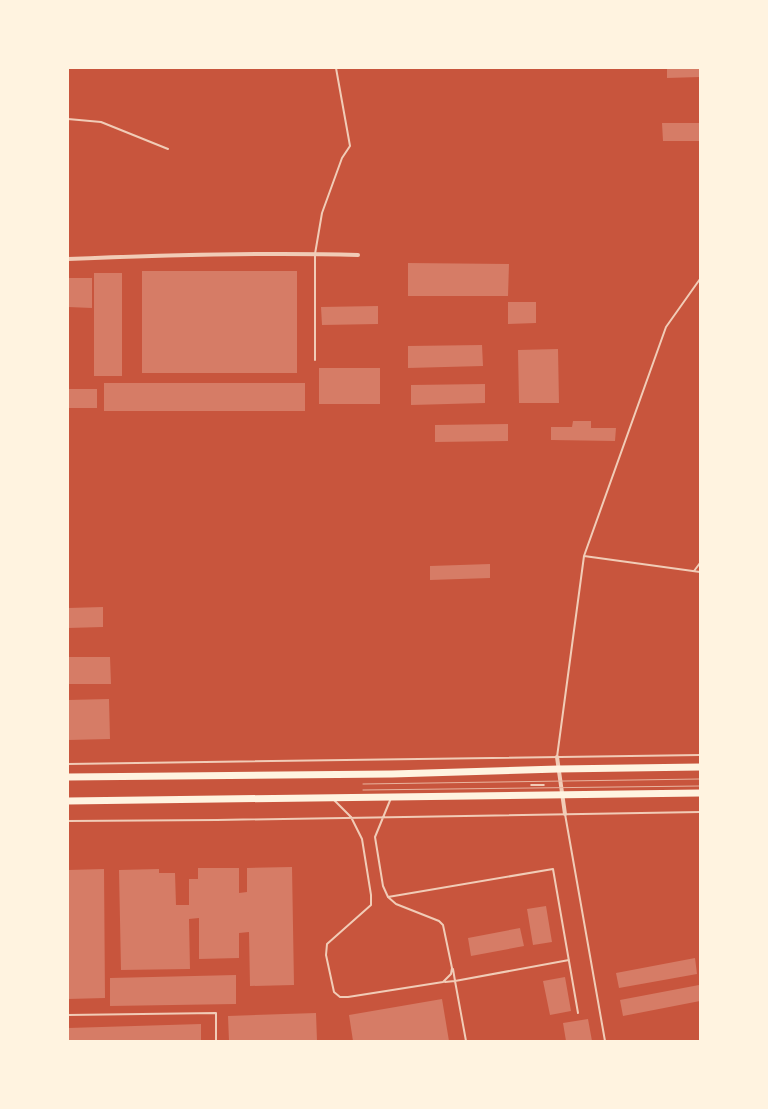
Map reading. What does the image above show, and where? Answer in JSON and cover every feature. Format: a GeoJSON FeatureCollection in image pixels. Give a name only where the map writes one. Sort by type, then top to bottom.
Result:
{"type":"FeatureCollection","features":[{"type":"Feature","properties":{"kind":"main road"},"geometry":{"type":"LineString","coordinates":[[68,777],[392,774],[558,769],[700,768]]}},
{"type":"Feature","properties":{"kind":"main road"},"geometry":{"type":"LineString","coordinates":[[68,801],[700,793]]}},
{"type":"Feature","properties":{"kind":"street"},"geometry":{"type":"LineString","coordinates":[[68,259],[144,256],[315,254],[358,255]]}},
{"type":"Feature","properties":{"kind":"street"},"geometry":{"type":"LineString","coordinates":[[557,757],[565,814]]}},
{"type":"Feature","properties":{"kind":"lane"},"geometry":{"type":"LineString","coordinates":[[316,360],[315,254],[322,213],[342,158],[350,146],[336,68]]}},
{"type":"Feature","properties":{"kind":"lane"},"geometry":{"type":"LineString","coordinates":[[68,119],[101,122],[168,149]]}},
{"type":"Feature","properties":{"kind":"lane"},"geometry":{"type":"LineString","coordinates":[[557,757],[584,556],[666,327],[700,279]]}},
{"type":"Feature","properties":{"kind":"lane"},"geometry":{"type":"LineString","coordinates":[[584,556],[700,572]]}},
{"type":"Feature","properties":{"kind":"lane"},"geometry":{"type":"LineString","coordinates":[[694,571],[700,563]]}},
{"type":"Feature","properties":{"kind":"lane"},"geometry":{"type":"LineString","coordinates":[[68,764],[700,755]]}},
{"type":"Feature","properties":{"kind":"lane"},"geometry":{"type":"LineString","coordinates":[[332,797],[351,818],[362,839],[371,895],[371,905],[327,944],[326,955],[334,992],[340,997],[455,981],[569,960]]}},
{"type":"Feature","properties":{"kind":"lane"},"geometry":{"type":"LineString","coordinates":[[392,797],[382,817],[375,837],[383,886],[388,897],[396,904],[439,920],[443,925],[466,1041]]}},
{"type":"Feature","properties":{"kind":"lane"},"geometry":{"type":"LineString","coordinates":[[68,821],[700,812]]}},
{"type":"Feature","properties":{"kind":"lane"},"geometry":{"type":"LineString","coordinates":[[565,814],[605,1041]]}},
{"type":"Feature","properties":{"kind":"lane"},"geometry":{"type":"LineString","coordinates":[[388,897],[553,869],[578,1013]]}},
{"type":"Feature","properties":{"kind":"lane"},"geometry":{"type":"LineString","coordinates":[[443,982],[451,974],[452,968]]}},
{"type":"Feature","properties":{"kind":"lane"},"geometry":{"type":"LineString","coordinates":[[68,1015],[216,1014],[216,1041]]}},
{"type":"Feature","properties":{"kind":"path"},"geometry":{"type":"LineString","coordinates":[[531,785],[544,785]]}},
{"type":"Feature","properties":{"kind":"building"},"geometry":{"type":"Polygon","coordinates":[[[667,68],[700,68],[700,77],[667,78],[667,68]]]}},
{"type":"Feature","properties":{"kind":"building"},"geometry":{"type":"Polygon","coordinates":[[[662,123],[700,123],[700,141],[663,141],[662,123]]]}},
{"type":"Feature","properties":{"kind":"building"},"geometry":{"type":"Polygon","coordinates":[[[408,263],[509,264],[508,296],[408,296],[408,263]]]}},
{"type":"Feature","properties":{"kind":"building"},"geometry":{"type":"Polygon","coordinates":[[[142,271],[297,271],[297,373],[142,373],[142,271]]]}},
{"type":"Feature","properties":{"kind":"building"},"geometry":{"type":"Polygon","coordinates":[[[94,273],[122,273],[122,376],[94,376],[94,273]]]}},
{"type":"Feature","properties":{"kind":"building"},"geometry":{"type":"Polygon","coordinates":[[[68,278],[92,278],[92,308],[68,307],[68,278]]]}},
{"type":"Feature","properties":{"kind":"building"},"geometry":{"type":"Polygon","coordinates":[[[508,302],[536,302],[536,323],[508,324],[508,302]]]}},
{"type":"Feature","properties":{"kind":"building"},"geometry":{"type":"Polygon","coordinates":[[[378,306],[378,324],[322,325],[321,307],[378,306]]]}},
{"type":"Feature","properties":{"kind":"building"},"geometry":{"type":"Polygon","coordinates":[[[482,345],[483,366],[408,368],[408,346],[482,345]]]}},
{"type":"Feature","properties":{"kind":"building"},"geometry":{"type":"Polygon","coordinates":[[[558,349],[559,403],[519,403],[518,350],[558,349]]]}},
{"type":"Feature","properties":{"kind":"building"},"geometry":{"type":"Polygon","coordinates":[[[319,368],[380,368],[380,404],[319,404],[319,368]]]}},
{"type":"Feature","properties":{"kind":"building"},"geometry":{"type":"Polygon","coordinates":[[[104,383],[305,383],[305,411],[104,411],[104,383]]]}},
{"type":"Feature","properties":{"kind":"building"},"geometry":{"type":"Polygon","coordinates":[[[485,384],[485,403],[411,405],[411,385],[485,384]]]}},
{"type":"Feature","properties":{"kind":"building"},"geometry":{"type":"Polygon","coordinates":[[[68,389],[97,389],[97,408],[68,408],[68,389]]]}},
{"type":"Feature","properties":{"kind":"building"},"geometry":{"type":"Polygon","coordinates":[[[573,421],[591,421],[591,428],[616,428],[615,441],[551,440],[551,427],[572,427],[573,421]]]}},
{"type":"Feature","properties":{"kind":"building"},"geometry":{"type":"Polygon","coordinates":[[[508,424],[508,441],[435,442],[435,425],[508,424]]]}},
{"type":"Feature","properties":{"kind":"building"},"geometry":{"type":"Polygon","coordinates":[[[490,564],[490,578],[430,580],[430,566],[490,564]]]}},
{"type":"Feature","properties":{"kind":"building"},"geometry":{"type":"Polygon","coordinates":[[[103,607],[103,627],[68,628],[68,608],[103,607]]]}},
{"type":"Feature","properties":{"kind":"building"},"geometry":{"type":"Polygon","coordinates":[[[68,657],[110,657],[111,684],[68,684],[68,657]]]}},
{"type":"Feature","properties":{"kind":"building"},"geometry":{"type":"Polygon","coordinates":[[[109,699],[110,739],[68,740],[68,700],[109,699]]]}},
{"type":"Feature","properties":{"kind":"building"},"geometry":{"type":"Polygon","coordinates":[[[292,867],[294,985],[250,986],[249,932],[239,933],[239,958],[199,959],[199,918],[189,919],[190,969],[121,970],[119,870],[159,869],[159,873],[175,873],[176,905],[189,905],[189,879],[198,879],[198,868],[239,868],[239,893],[247,892],[247,868],[292,867]]]}},
{"type":"Feature","properties":{"kind":"building"},"geometry":{"type":"Polygon","coordinates":[[[104,869],[105,998],[68,999],[68,870],[104,869]]]}},
{"type":"Feature","properties":{"kind":"building"},"geometry":{"type":"Polygon","coordinates":[[[546,906],[552,942],[533,945],[527,909],[546,906]]]}},
{"type":"Feature","properties":{"kind":"building"},"geometry":{"type":"Polygon","coordinates":[[[520,928],[524,946],[471,956],[468,938],[520,928]]]}},
{"type":"Feature","properties":{"kind":"building"},"geometry":{"type":"Polygon","coordinates":[[[695,958],[697,974],[619,988],[616,973],[695,958]]]}},
{"type":"Feature","properties":{"kind":"building"},"geometry":{"type":"Polygon","coordinates":[[[236,975],[236,1004],[110,1006],[110,978],[236,975]]]}},
{"type":"Feature","properties":{"kind":"building"},"geometry":{"type":"Polygon","coordinates":[[[565,977],[571,1011],[550,1015],[543,981],[565,977]]]}},
{"type":"Feature","properties":{"kind":"building"},"geometry":{"type":"Polygon","coordinates":[[[699,985],[700,1001],[623,1016],[620,1000],[699,985]]]}},
{"type":"Feature","properties":{"kind":"building"},"geometry":{"type":"Polygon","coordinates":[[[442,999],[449,1041],[353,1041],[349,1015],[442,999]]]}},
{"type":"Feature","properties":{"kind":"building"},"geometry":{"type":"Polygon","coordinates":[[[316,1013],[317,1041],[229,1041],[228,1016],[316,1013]]]}},
{"type":"Feature","properties":{"kind":"building"},"geometry":{"type":"Polygon","coordinates":[[[588,1019],[592,1041],[566,1041],[563,1023],[588,1019]]]}},
{"type":"Feature","properties":{"kind":"building"},"geometry":{"type":"Polygon","coordinates":[[[201,1024],[201,1041],[68,1041],[68,1028],[201,1024]]]}},
{"type":"Feature","properties":{"kind":"tram line"},"geometry":{"type":"LineString","coordinates":[[363,784],[700,779]]}},
{"type":"Feature","properties":{"kind":"tram line"},"geometry":{"type":"LineString","coordinates":[[363,790],[700,786]]}}]}
